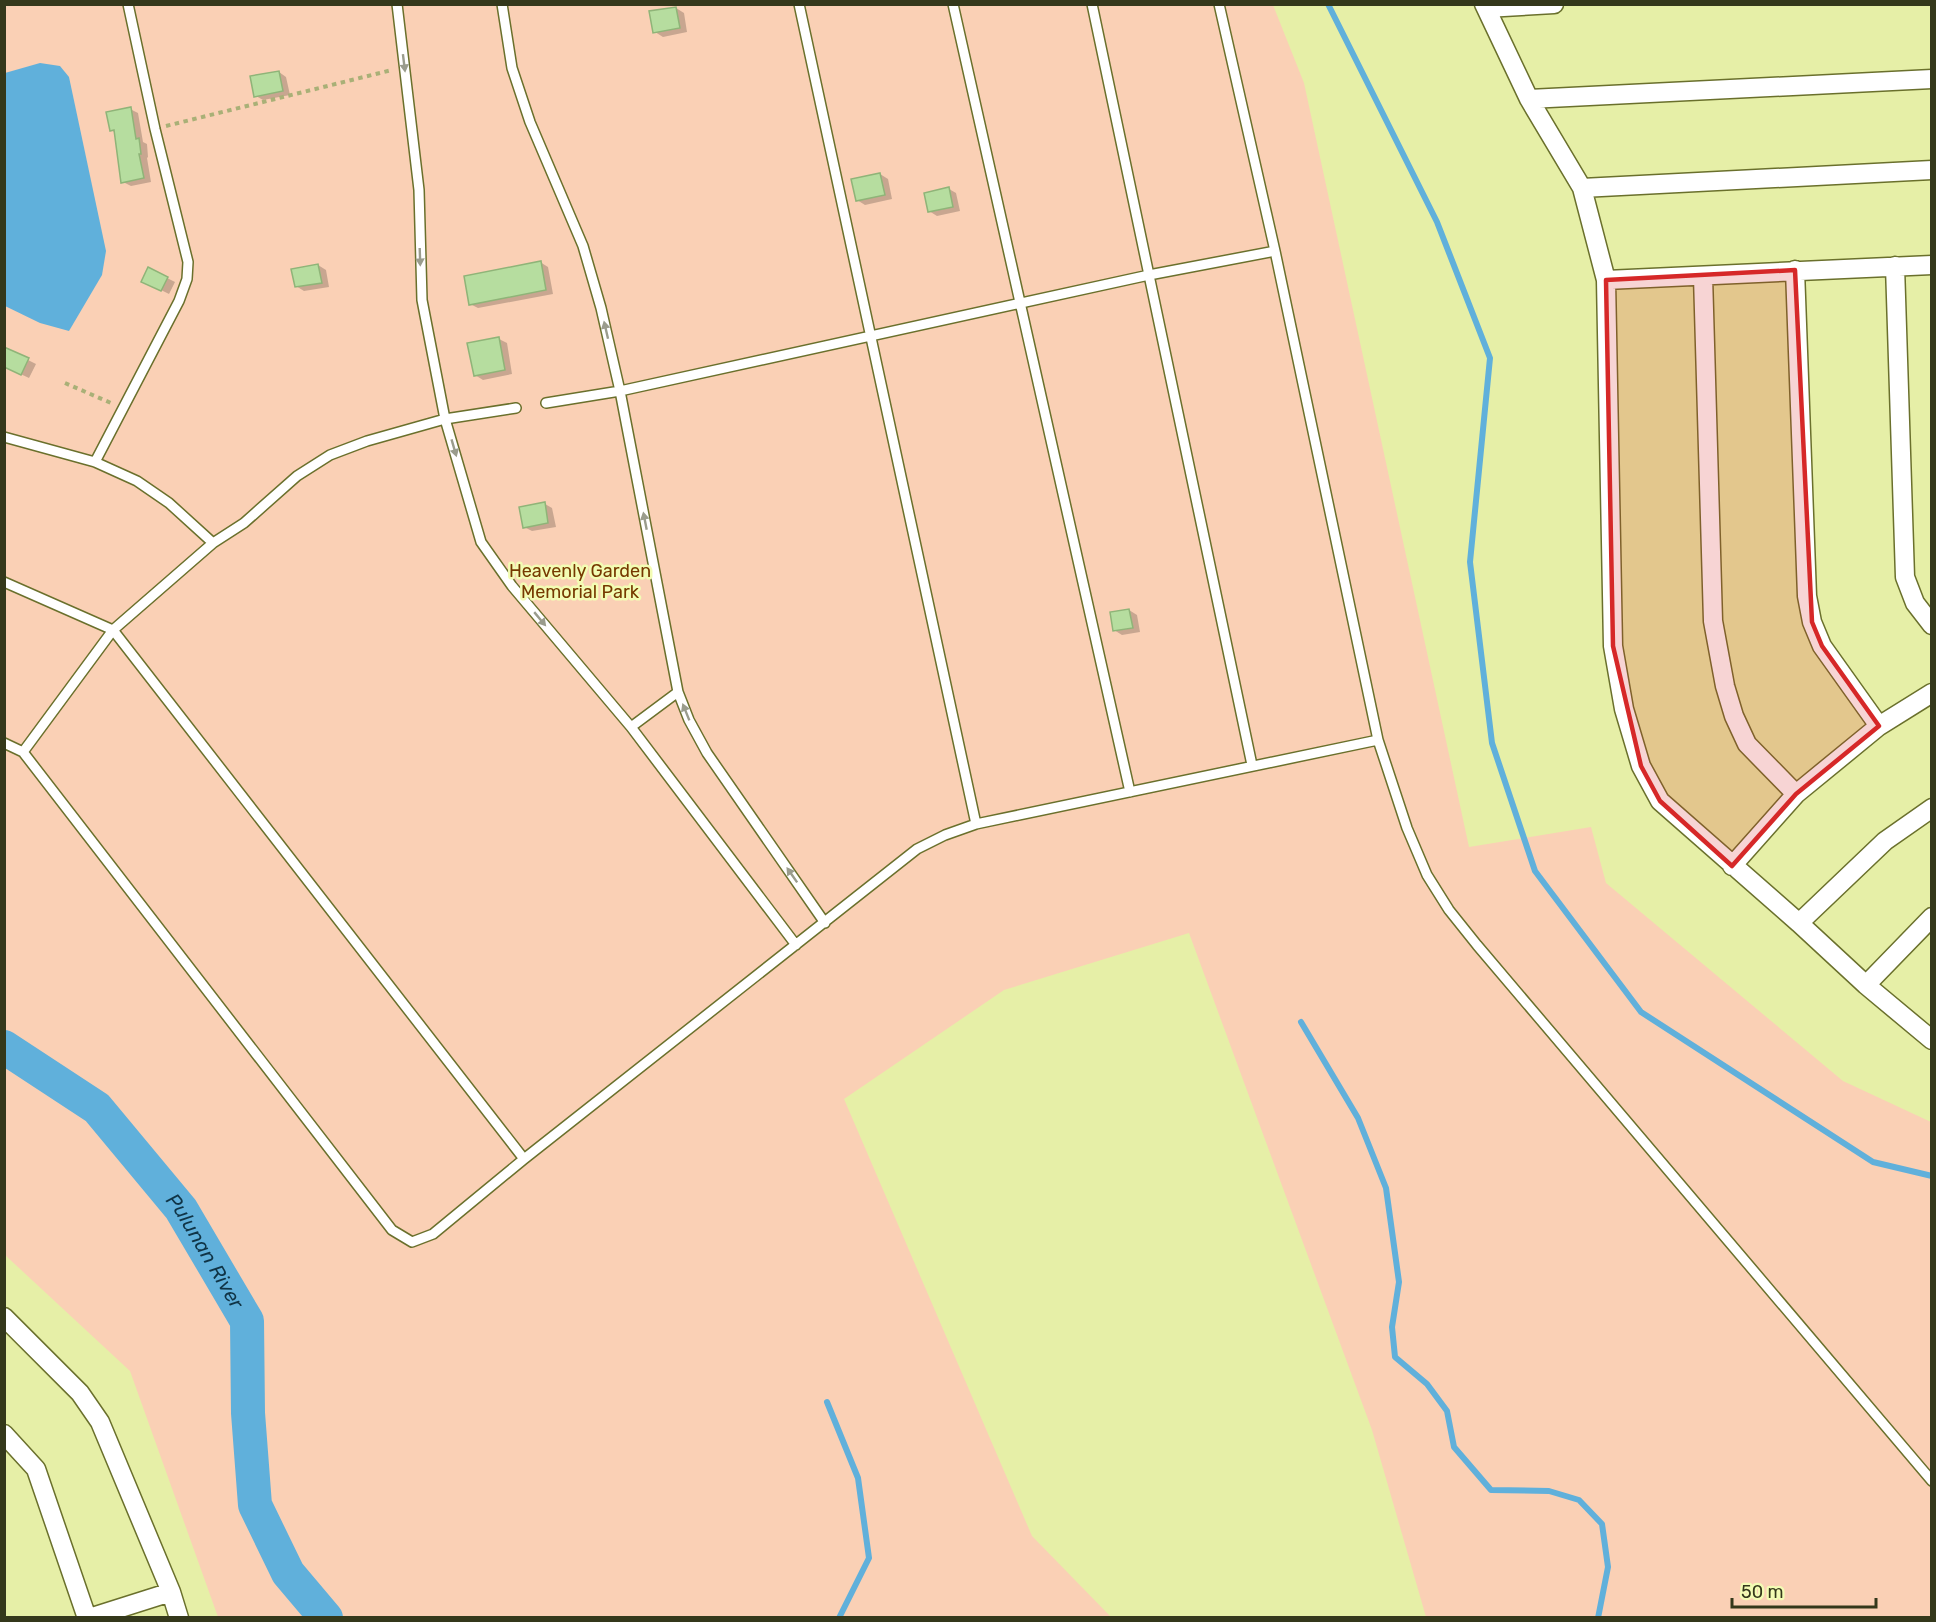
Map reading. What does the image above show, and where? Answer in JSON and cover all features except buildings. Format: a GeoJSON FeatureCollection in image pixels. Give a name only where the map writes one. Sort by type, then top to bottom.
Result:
{"type":"FeatureCollection","features":[{"type":"Feature","properties":{"kind":"street"},"geometry":{"type":"LineString","coordinates":[[1554,4],[1485,6],[1529,99],[1582,188],[1606,279],[1613,646],[1624,709],[1641,766],[1660,801],[1866,985],[1931,1039]]}},
{"type":"Feature","properties":{"kind":"street"},"geometry":{"type":"LineString","coordinates":[[1529,99],[1932,80]]}},
{"type":"Feature","properties":{"kind":"street"},"geometry":{"type":"LineString","coordinates":[[1582,188],[1932,170]]}},
{"type":"Feature","properties":{"kind":"street"},"geometry":{"type":"LineString","coordinates":[[1606,279],[1932,265]]}},
{"type":"Feature","properties":{"kind":"street"},"geometry":{"type":"LineString","coordinates":[[1894,266],[1905,577],[1916,603],[1932,625]]}},
{"type":"Feature","properties":{"kind":"street"},"geometry":{"type":"LineString","coordinates":[[1795,270],[1807,596],[1812,622],[1822,646],[1879,726]]}},
{"type":"Feature","properties":{"kind":"street"},"geometry":{"type":"LineString","coordinates":[[1703,276],[1713,621],[1725,686],[1734,716],[1747,744],[1796,794]]}},
{"type":"Feature","properties":{"kind":"street"},"geometry":{"type":"LineString","coordinates":[[1732,866],[1796,794],[1879,726],[1932,693]]}},
{"type":"Feature","properties":{"kind":"street"},"geometry":{"type":"LineString","coordinates":[[1799,923],[1885,841],[1932,808]]}},
{"type":"Feature","properties":{"kind":"street"},"geometry":{"type":"LineString","coordinates":[[1866,985],[1932,917]]}},
{"type":"Feature","properties":{"kind":"street"},"geometry":{"type":"LineString","coordinates":[[4,1317],[80,1393],[100,1422],[171,1592],[179,1617]]}},
{"type":"Feature","properties":{"kind":"street"},"geometry":{"type":"LineString","coordinates":[[4,1434],[36,1469],[88,1617],[171,1592]]}},
{"type":"Feature","properties":{"kind":"lane"},"geometry":{"type":"LineString","coordinates":[[95,462],[179,301],[187,279],[188,262],[155,129],[128,4]]}},
{"type":"Feature","properties":{"kind":"lane"},"geometry":{"type":"LineString","coordinates":[[397,4],[418,190],[422,300],[445,419],[481,542],[512,586],[631,727],[796,945]]}},
{"type":"Feature","properties":{"kind":"lane"},"geometry":{"type":"LineString","coordinates":[[502,4],[512,68],[530,123],[583,246],[601,308],[620,391],[678,692],[689,720],[707,753],[825,923]]}},
{"type":"Feature","properties":{"kind":"lane"},"geometry":{"type":"LineString","coordinates":[[799,4],[976,824]]}},
{"type":"Feature","properties":{"kind":"lane"},"geometry":{"type":"LineString","coordinates":[[953,4],[1130,792]]}},
{"type":"Feature","properties":{"kind":"lane"},"geometry":{"type":"LineString","coordinates":[[1092,4],[1252,765]]}},
{"type":"Feature","properties":{"kind":"lane"},"geometry":{"type":"LineString","coordinates":[[1219,4],[1275,251],[1378,740],[1407,828],[1428,875],[1449,910],[1932,1481]]}},
{"type":"Feature","properties":{"kind":"lane"},"geometry":{"type":"LineString","coordinates":[[546,403],[620,391],[1149,275],[1275,251]]}},
{"type":"Feature","properties":{"kind":"lane"},"geometry":{"type":"LineString","coordinates":[[23,752],[113,630],[213,543],[244,523],[297,476],[330,455],[367,441],[445,419],[516,408]]}},
{"type":"Feature","properties":{"kind":"lane"},"geometry":{"type":"LineString","coordinates":[[4,437],[95,462],[137,481],[169,503],[213,543]]}},
{"type":"Feature","properties":{"kind":"lane"},"geometry":{"type":"LineString","coordinates":[[4,582],[113,630],[524,1159]]}},
{"type":"Feature","properties":{"kind":"lane"},"geometry":{"type":"LineString","coordinates":[[631,727],[678,692]]}},
{"type":"Feature","properties":{"kind":"lane"},"geometry":{"type":"LineString","coordinates":[[4,743],[23,752],[392,1230],[412,1242],[433,1234],[524,1159],[917,849],[945,835],[976,824],[1378,740]]}},
{"type":"Feature","properties":{"kind":"path"},"geometry":{"type":"LineString","coordinates":[[155,129],[404,67]]}},
{"type":"Feature","properties":{"kind":"path"},"geometry":{"type":"LineString","coordinates":[[65,382],[123,408]]}},
{"type":"Feature","properties":{"kind":"highlighted area"},"geometry":{"type":"Polygon","coordinates":[[[1795,270],[1812,622],[1822,646],[1879,726],[1796,794],[1732,866],[1660,801],[1641,766],[1613,646],[1606,280],[1795,270]]]}},
{"type":"Feature","properties":{"kind":"green space","name":"Heavenly Garden Memorial Park"},"geometry":{"type":"Polygon","coordinates":[[[4,5],[1273,5],[1304,83],[1469,847],[1591,827],[1606,883],[1843,1081],[1931,1122],[1931,1617],[1426,1617],[1372,1430],[1189,933],[1004,990],[844,1099],[1032,1536],[1111,1617],[218,1617],[130,1371],[5,1255],[4,5]]]}},
{"type":"Feature","properties":{"kind":"water"},"geometry":{"type":"Polygon","coordinates":[[[40,63],[60,66],[69,77],[106,251],[102,275],[69,331],[40,323],[5,306],[5,73],[40,63]]]}},
{"type":"Feature","properties":{"kind":"waterway"},"geometry":{"type":"LineString","coordinates":[[1328,4],[1437,222],[1490,358],[1470,562],[1492,743],[1535,871],[1641,1012],[1873,1162],[1932,1176]]}},
{"type":"Feature","properties":{"kind":"waterway"},"geometry":{"type":"LineString","coordinates":[[1301,1022],[1358,1118],[1386,1188],[1399,1282],[1392,1327],[1395,1357],[1427,1384],[1447,1411],[1454,1447],[1491,1490],[1549,1491],[1579,1500],[1602,1524],[1608,1567],[1598,1618]]}},
{"type":"Feature","properties":{"kind":"waterway","name":"Pulunan River"},"geometry":{"type":"LineString","coordinates":[[4,1047],[97,1108],[181,1209],[247,1321],[248,1413],[255,1505],[288,1573],[326,1618]]}},
{"type":"Feature","properties":{"kind":"waterway"},"geometry":{"type":"LineString","coordinates":[[827,1402],[858,1478],[869,1558],[839,1618]]}}]}
